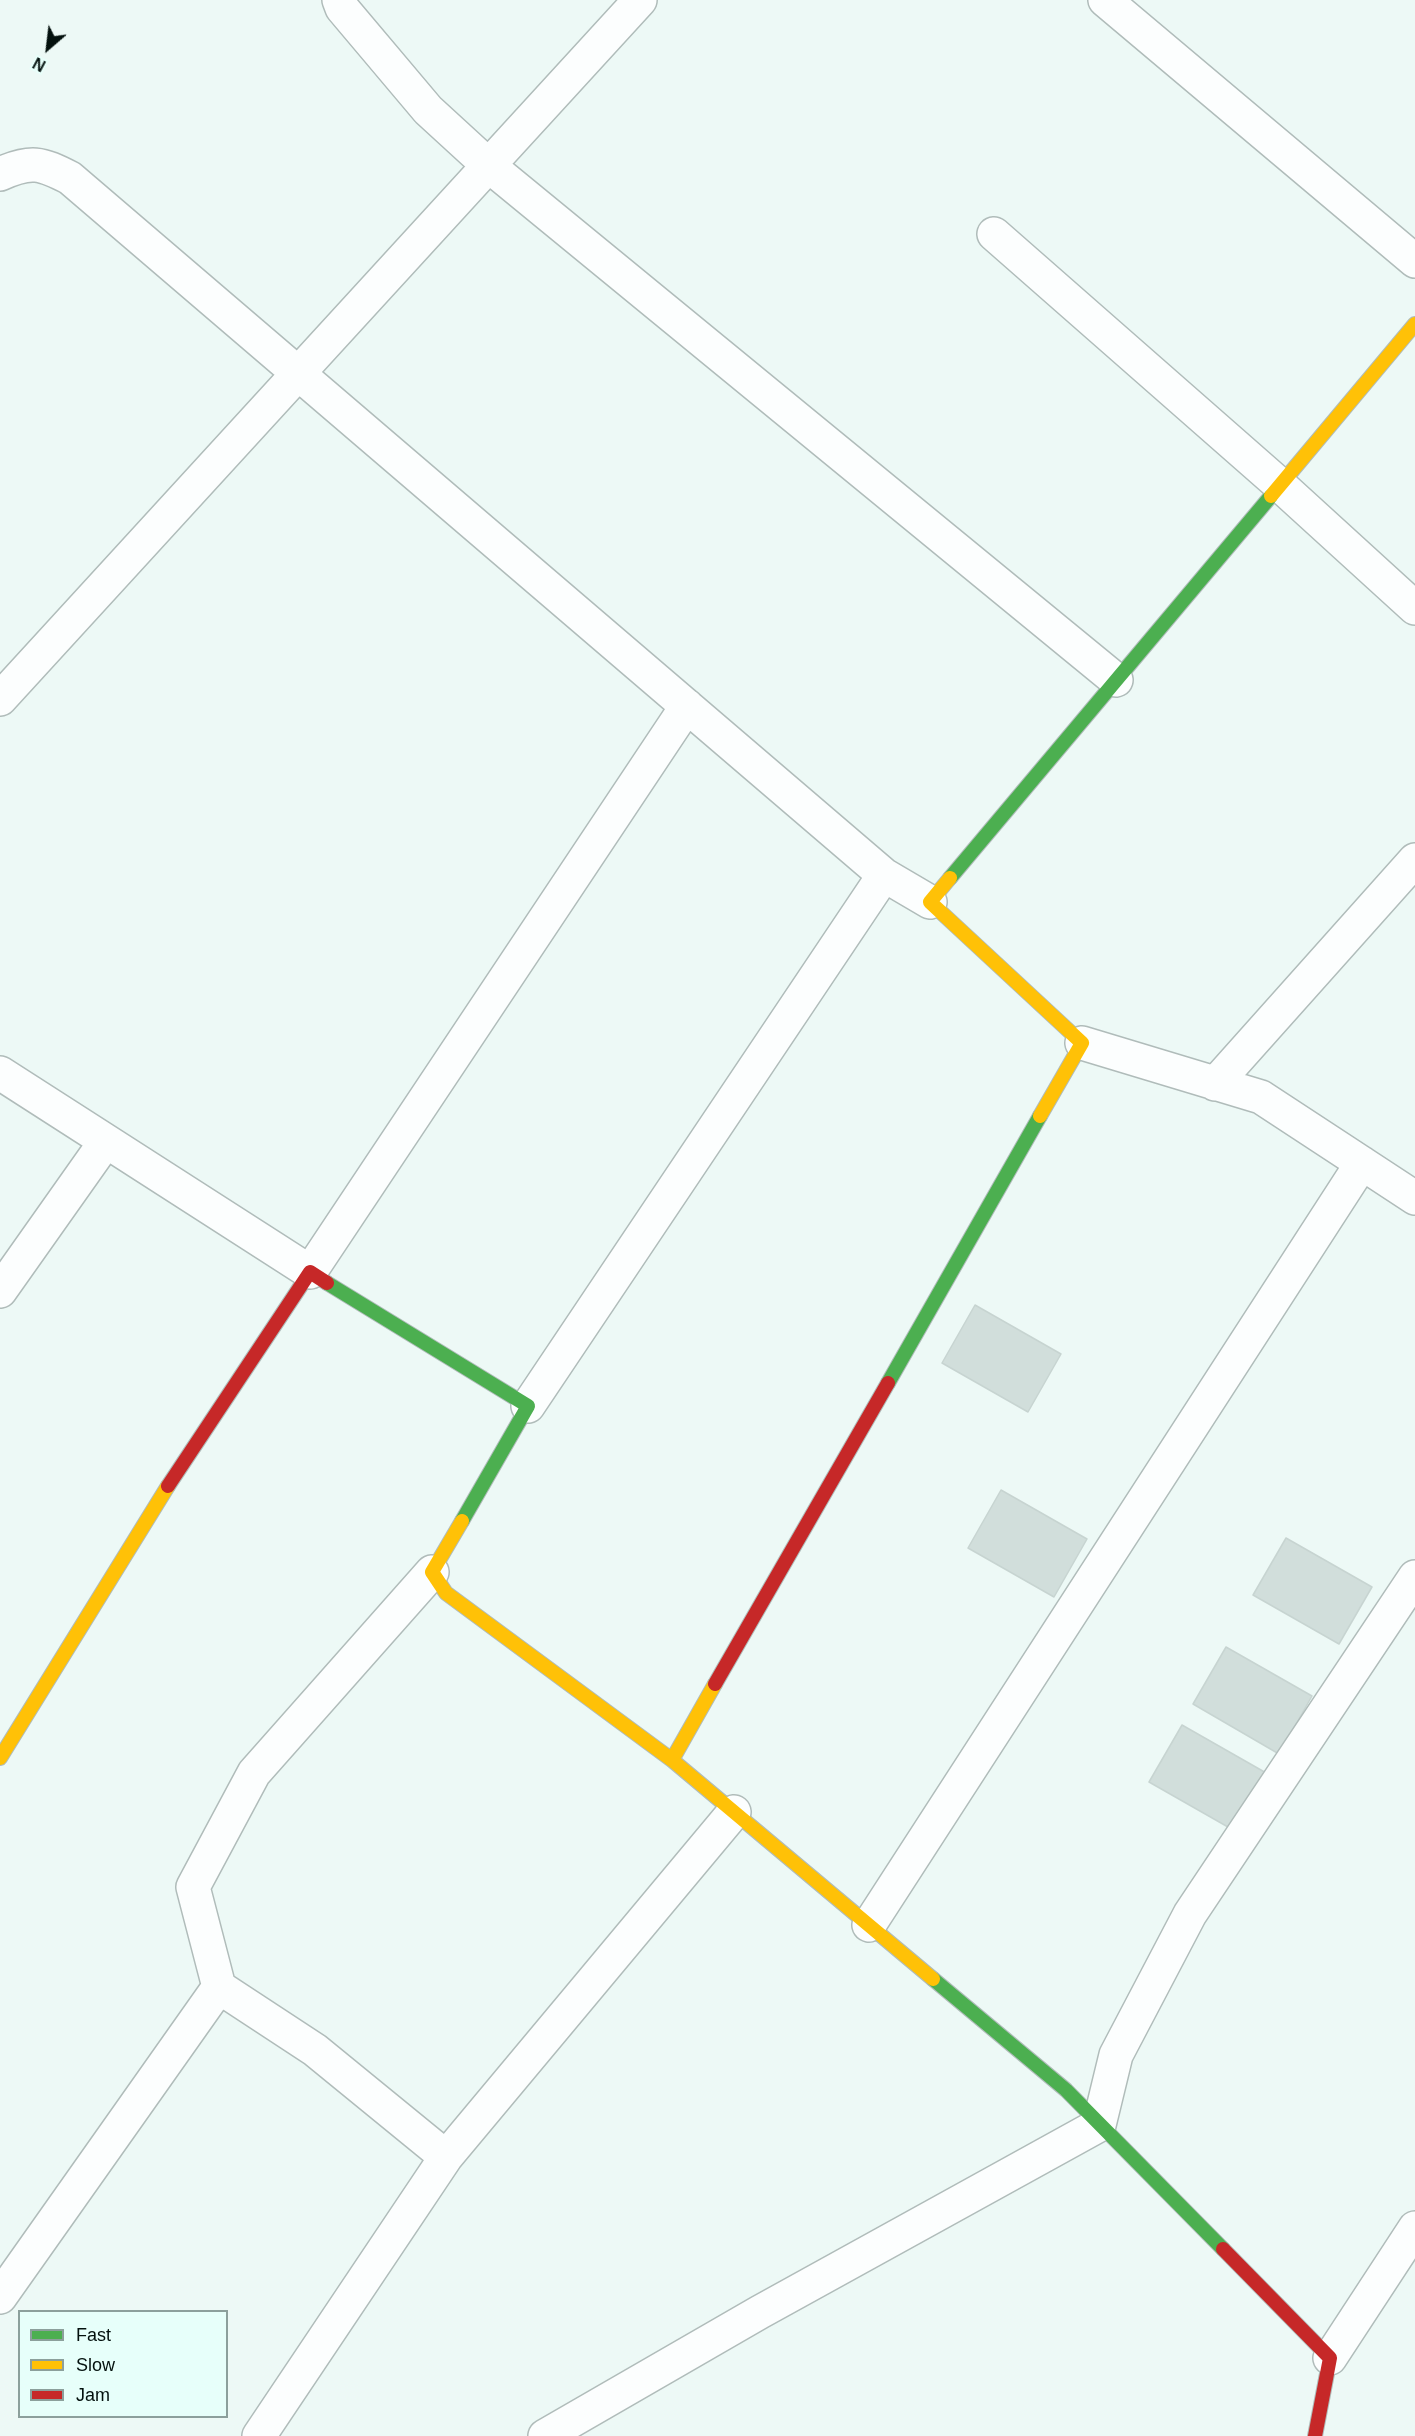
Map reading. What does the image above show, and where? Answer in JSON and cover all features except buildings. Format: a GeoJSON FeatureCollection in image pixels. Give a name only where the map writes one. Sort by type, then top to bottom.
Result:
{"type":"FeatureCollection","features":[{"type":"Feature","properties":{"kind":"street"},"geometry":{"type":"LineString","coordinates":[[339,0],[342,8],[428,110],[488,165],[1116,680]]}},
{"type":"Feature","properties":{"kind":"street"},"geometry":{"type":"LineString","coordinates":[[0,699],[640,0]]}},
{"type":"Feature","properties":{"kind":"street"},"geometry":{"type":"LineString","coordinates":[[1105,0],[1415,261]]}},
{"type":"Feature","properties":{"kind":"street"},"geometry":{"type":"LineString","coordinates":[[0,174],[16,167],[45,165],[70,178],[884,875],[930,902],[1082,1043],[1261,1098],[1415,1198]]}},
{"type":"Feature","properties":{"kind":"street"},"geometry":{"type":"LineString","coordinates":[[994,234],[1280,485],[1415,608]]}},
{"type":"Feature","properties":{"kind":"street"},"geometry":{"type":"LineString","coordinates":[[930,902],[1415,324]]}},
{"type":"Feature","properties":{"kind":"street"},"geometry":{"type":"LineString","coordinates":[[0,1758],[174,1476],[687,706]]}},
{"type":"Feature","properties":{"kind":"street"},"geometry":{"type":"LineString","coordinates":[[1215,1084],[1415,860]]}},
{"type":"Feature","properties":{"kind":"street"},"geometry":{"type":"LineString","coordinates":[[446,2157],[315,2050],[219,1987],[194,1887],[254,1773],[432,1572],[528,1406],[884,875]]}},
{"type":"Feature","properties":{"kind":"street"},"geometry":{"type":"LineString","coordinates":[[672,1760],[1082,1043]]}},
{"type":"Feature","properties":{"kind":"street"},"geometry":{"type":"LineString","coordinates":[[0,1073],[310,1272],[528,1406]]}},
{"type":"Feature","properties":{"kind":"street"},"geometry":{"type":"LineString","coordinates":[[0,1292],[106,1141]]}},
{"type":"Feature","properties":{"kind":"street"},"geometry":{"type":"LineString","coordinates":[[869,1925],[1362,1163]]}},
{"type":"Feature","properties":{"kind":"street"},"geometry":{"type":"LineString","coordinates":[[432,1572],[446,1593],[672,1760],[1066,2090],[1330,2358]]}},
{"type":"Feature","properties":{"kind":"street"},"geometry":{"type":"LineString","coordinates":[[545,2436],[760,2312],[1099,2125],[1116,2055],[1190,1914],[1415,1577]]}},
{"type":"Feature","properties":{"kind":"street"},"geometry":{"type":"LineString","coordinates":[[259,2436],[446,2157],[734,1812]]}},
{"type":"Feature","properties":{"kind":"street"},"geometry":{"type":"LineString","coordinates":[[0,2297],[219,1987]]}},
{"type":"Feature","properties":{"kind":"street"},"geometry":{"type":"LineString","coordinates":[[1315,2436],[1330,2358],[1415,2228]]}},
{"type":"Feature","properties":{"kind":"traffic: fast"},"geometry":{"type":"LineString","coordinates":[[950,878],[1271,496]]}},
{"type":"Feature","properties":{"kind":"traffic: fast"},"geometry":{"type":"LineString","coordinates":[[888,1383],[1040,1116]]}},
{"type":"Feature","properties":{"kind":"traffic: fast"},"geometry":{"type":"LineString","coordinates":[[327,1283],[528,1406],[462,1521]]}},
{"type":"Feature","properties":{"kind":"traffic: fast"},"geometry":{"type":"LineString","coordinates":[[933,1979],[1066,2090],[1223,2249]]}},
{"type":"Feature","properties":{"kind":"traffic: slow"},"geometry":{"type":"LineString","coordinates":[[1271,496],[1415,324]]}},
{"type":"Feature","properties":{"kind":"traffic: slow"},"geometry":{"type":"LineString","coordinates":[[950,878],[930,902],[1082,1043],[1040,1116]]}},
{"type":"Feature","properties":{"kind":"traffic: slow"},"geometry":{"type":"LineString","coordinates":[[0,1758],[168,1486]]}},
{"type":"Feature","properties":{"kind":"traffic: slow"},"geometry":{"type":"LineString","coordinates":[[462,1521],[432,1572],[446,1593],[672,1760]]}},
{"type":"Feature","properties":{"kind":"traffic: slow"},"geometry":{"type":"LineString","coordinates":[[715,1684],[672,1760],[933,1979]]}},
{"type":"Feature","properties":{"kind":"traffic: jam"},"geometry":{"type":"LineString","coordinates":[[168,1486],[310,1272],[327,1283]]}},
{"type":"Feature","properties":{"kind":"traffic: jam"},"geometry":{"type":"LineString","coordinates":[[715,1684],[888,1383]]}},
{"type":"Feature","properties":{"kind":"traffic: jam"},"geometry":{"type":"LineString","coordinates":[[1223,2249],[1330,2358],[1315,2436]]}}]}
